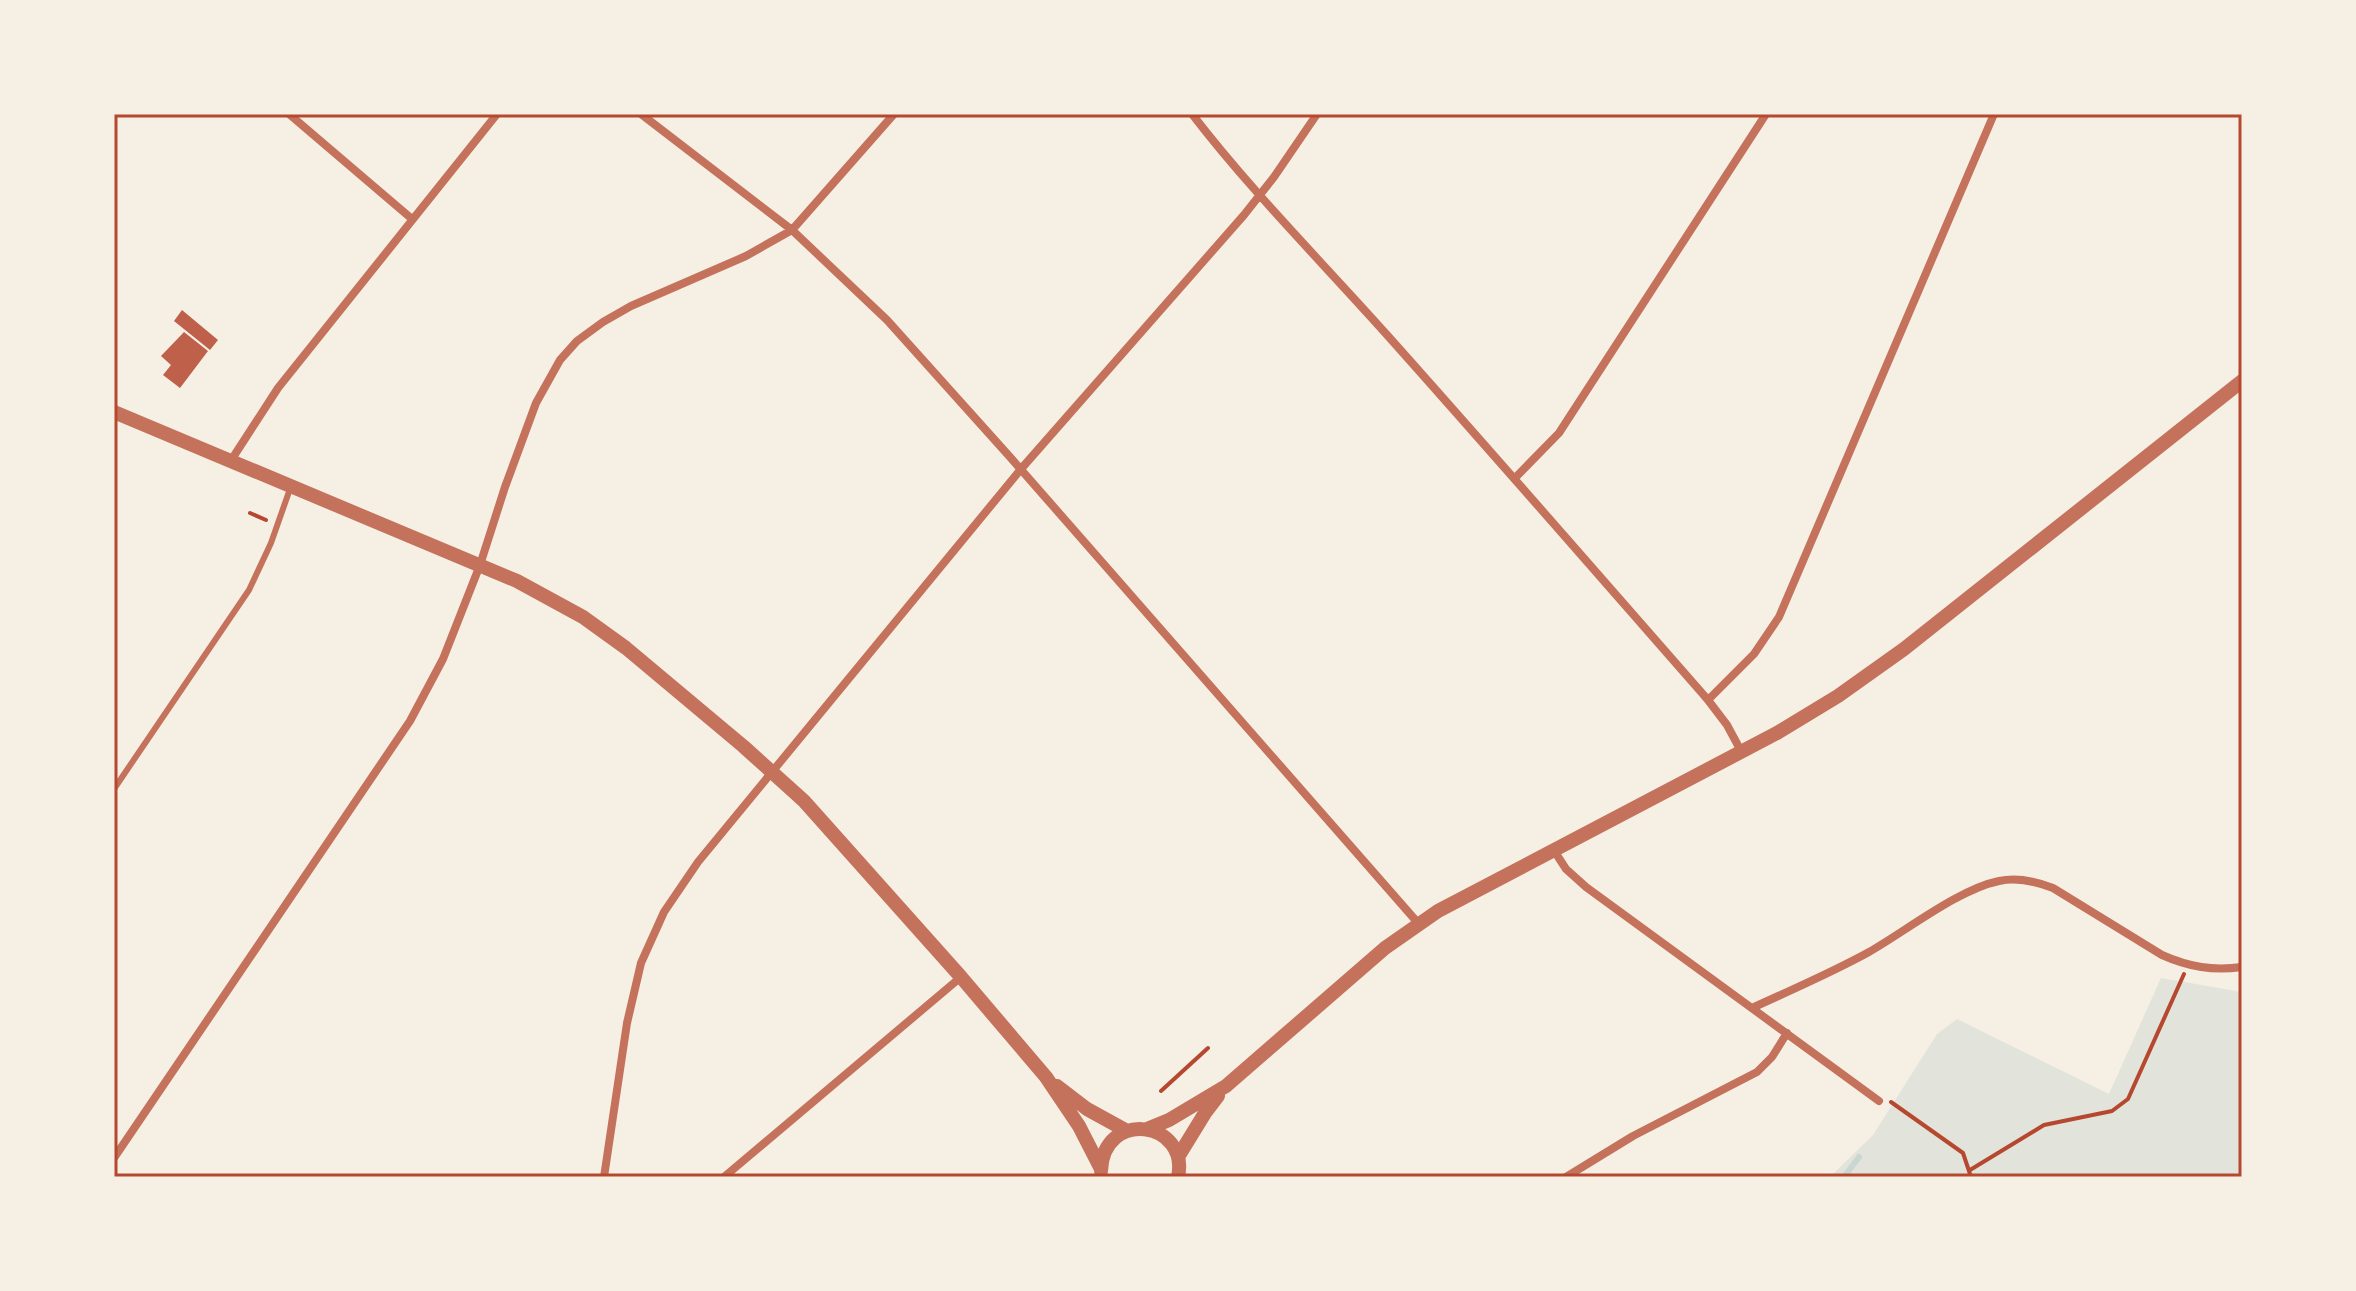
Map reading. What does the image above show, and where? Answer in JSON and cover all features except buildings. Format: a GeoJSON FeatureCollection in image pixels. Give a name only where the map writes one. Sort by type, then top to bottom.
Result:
{"type":"FeatureCollection","features":[{"type":"Feature","properties":{"kind":"street"},"geometry":{"type":"LineString","coordinates":[[289,114],[412,219]]}},
{"type":"Feature","properties":{"kind":"street"},"geometry":{"type":"LineString","coordinates":[[230,462],[278,388],[497,114]]}},
{"type":"Feature","properties":{"kind":"street"},"geometry":{"type":"LineString","coordinates":[[641,114],[792,230],[887,320],[1418,923]]}},
{"type":"Feature","properties":{"kind":"street"},"geometry":{"type":"LineString","coordinates":[[114,1158],[410,721],[443,659],[480,565],[536,403],[560,360],[577,341],[631,306],[746,256],[792,230],[894,114]]}},
{"type":"Feature","properties":{"kind":"street"},"geometry":{"type":"LineString","coordinates":[[1192,114],[1259,197],[1307,245],[1515,478],[1708,700],[1741,751]]}},
{"type":"Feature","properties":{"kind":"street"},"geometry":{"type":"LineString","coordinates":[[604,1177],[631,1001],[651,936],[664,912],[698,862],[1021,469],[1259,197],[1317,114]]}},
{"type":"Feature","properties":{"kind":"street"},"geometry":{"type":"LineString","coordinates":[[1515,478],[1559,433],[1766,114]]}},
{"type":"Feature","properties":{"kind":"street"},"geometry":{"type":"LineString","coordinates":[[1708,700],[1754,654],[1779,617],[1994,114]]}},
{"type":"Feature","properties":{"kind":"street"},"geometry":{"type":"LineString","coordinates":[[1101,1174],[1108,1145],[1116,1136],[1127,1131],[1147,1129],[1182,1113],[1226,1086],[1418,923],[1463,896],[1808,715],[1871,674],[2242,381]]}},
{"type":"Feature","properties":{"kind":"street"},"geometry":{"type":"LineString","coordinates":[[116,418],[291,486],[480,565],[553,599],[626,648],[804,801],[1046,1077],[1079,1126],[1101,1174]]}},
{"type":"Feature","properties":{"kind":"street"},"geometry":{"type":"LineString","coordinates":[[1553,849],[1566,869],[1586,887],[1879,1101]]}},
{"type":"Feature","properties":{"kind":"street"},"geometry":{"type":"LineString","coordinates":[[1752,1008],[1849,963],[1969,891],[2001,880],[2022,879],[2053,888],[2162,955],[2188,965],[2216,969],[2242,967]]}},
{"type":"Feature","properties":{"kind":"street"},"geometry":{"type":"LineString","coordinates":[[724,1177],[961,977]]}},
{"type":"Feature","properties":{"kind":"street"},"geometry":{"type":"LineString","coordinates":[[1566,1177],[1633,1136],[1757,1072],[1772,1057],[1787,1033]]}},
{"type":"Feature","properties":{"kind":"street"},"geometry":{"type":"LineString","coordinates":[[1046,1077],[1087,1109],[1127,1131]]}},
{"type":"Feature","properties":{"kind":"street"},"geometry":{"type":"LineString","coordinates":[[1180,1170],[1205,1113],[1226,1086]]}},
{"type":"Feature","properties":{"kind":"street"},"geometry":{"type":"LineString","coordinates":[[1147,1129],[1166,1139],[1180,1170]]}},
{"type":"Feature","properties":{"kind":"lane"},"geometry":{"type":"LineString","coordinates":[[114,789],[249,590],[271,543],[291,486]]}},
{"type":"Feature","properties":{"kind":"path"},"geometry":{"type":"LineString","coordinates":[[250,513],[271,523]]}},
{"type":"Feature","properties":{"kind":"path"},"geometry":{"type":"LineString","coordinates":[[1970,1170],[2044,1125],[2112,1111],[2128,1099],[2188,965]]}},
{"type":"Feature","properties":{"kind":"path"},"geometry":{"type":"LineString","coordinates":[[1161,1091],[1208,1048]]}},
{"type":"Feature","properties":{"kind":"path"},"geometry":{"type":"LineString","coordinates":[[1879,1101],[1892,1102],[1963,1153],[1971,1177]]}},
{"type":"Feature","properties":{"kind":"shaded area"},"geometry":{"type":"Polygon","coordinates":[[[2161,978],[2242,992],[2242,1177],[1830,1177],[1873,1135],[1937,1034],[1957,1019],[2109,1094],[2161,978]]]}},
{"type":"Feature","properties":{"kind":"waterway"},"geometry":{"type":"LineString","coordinates":[[1844,1177],[1859,1157]]}}]}
